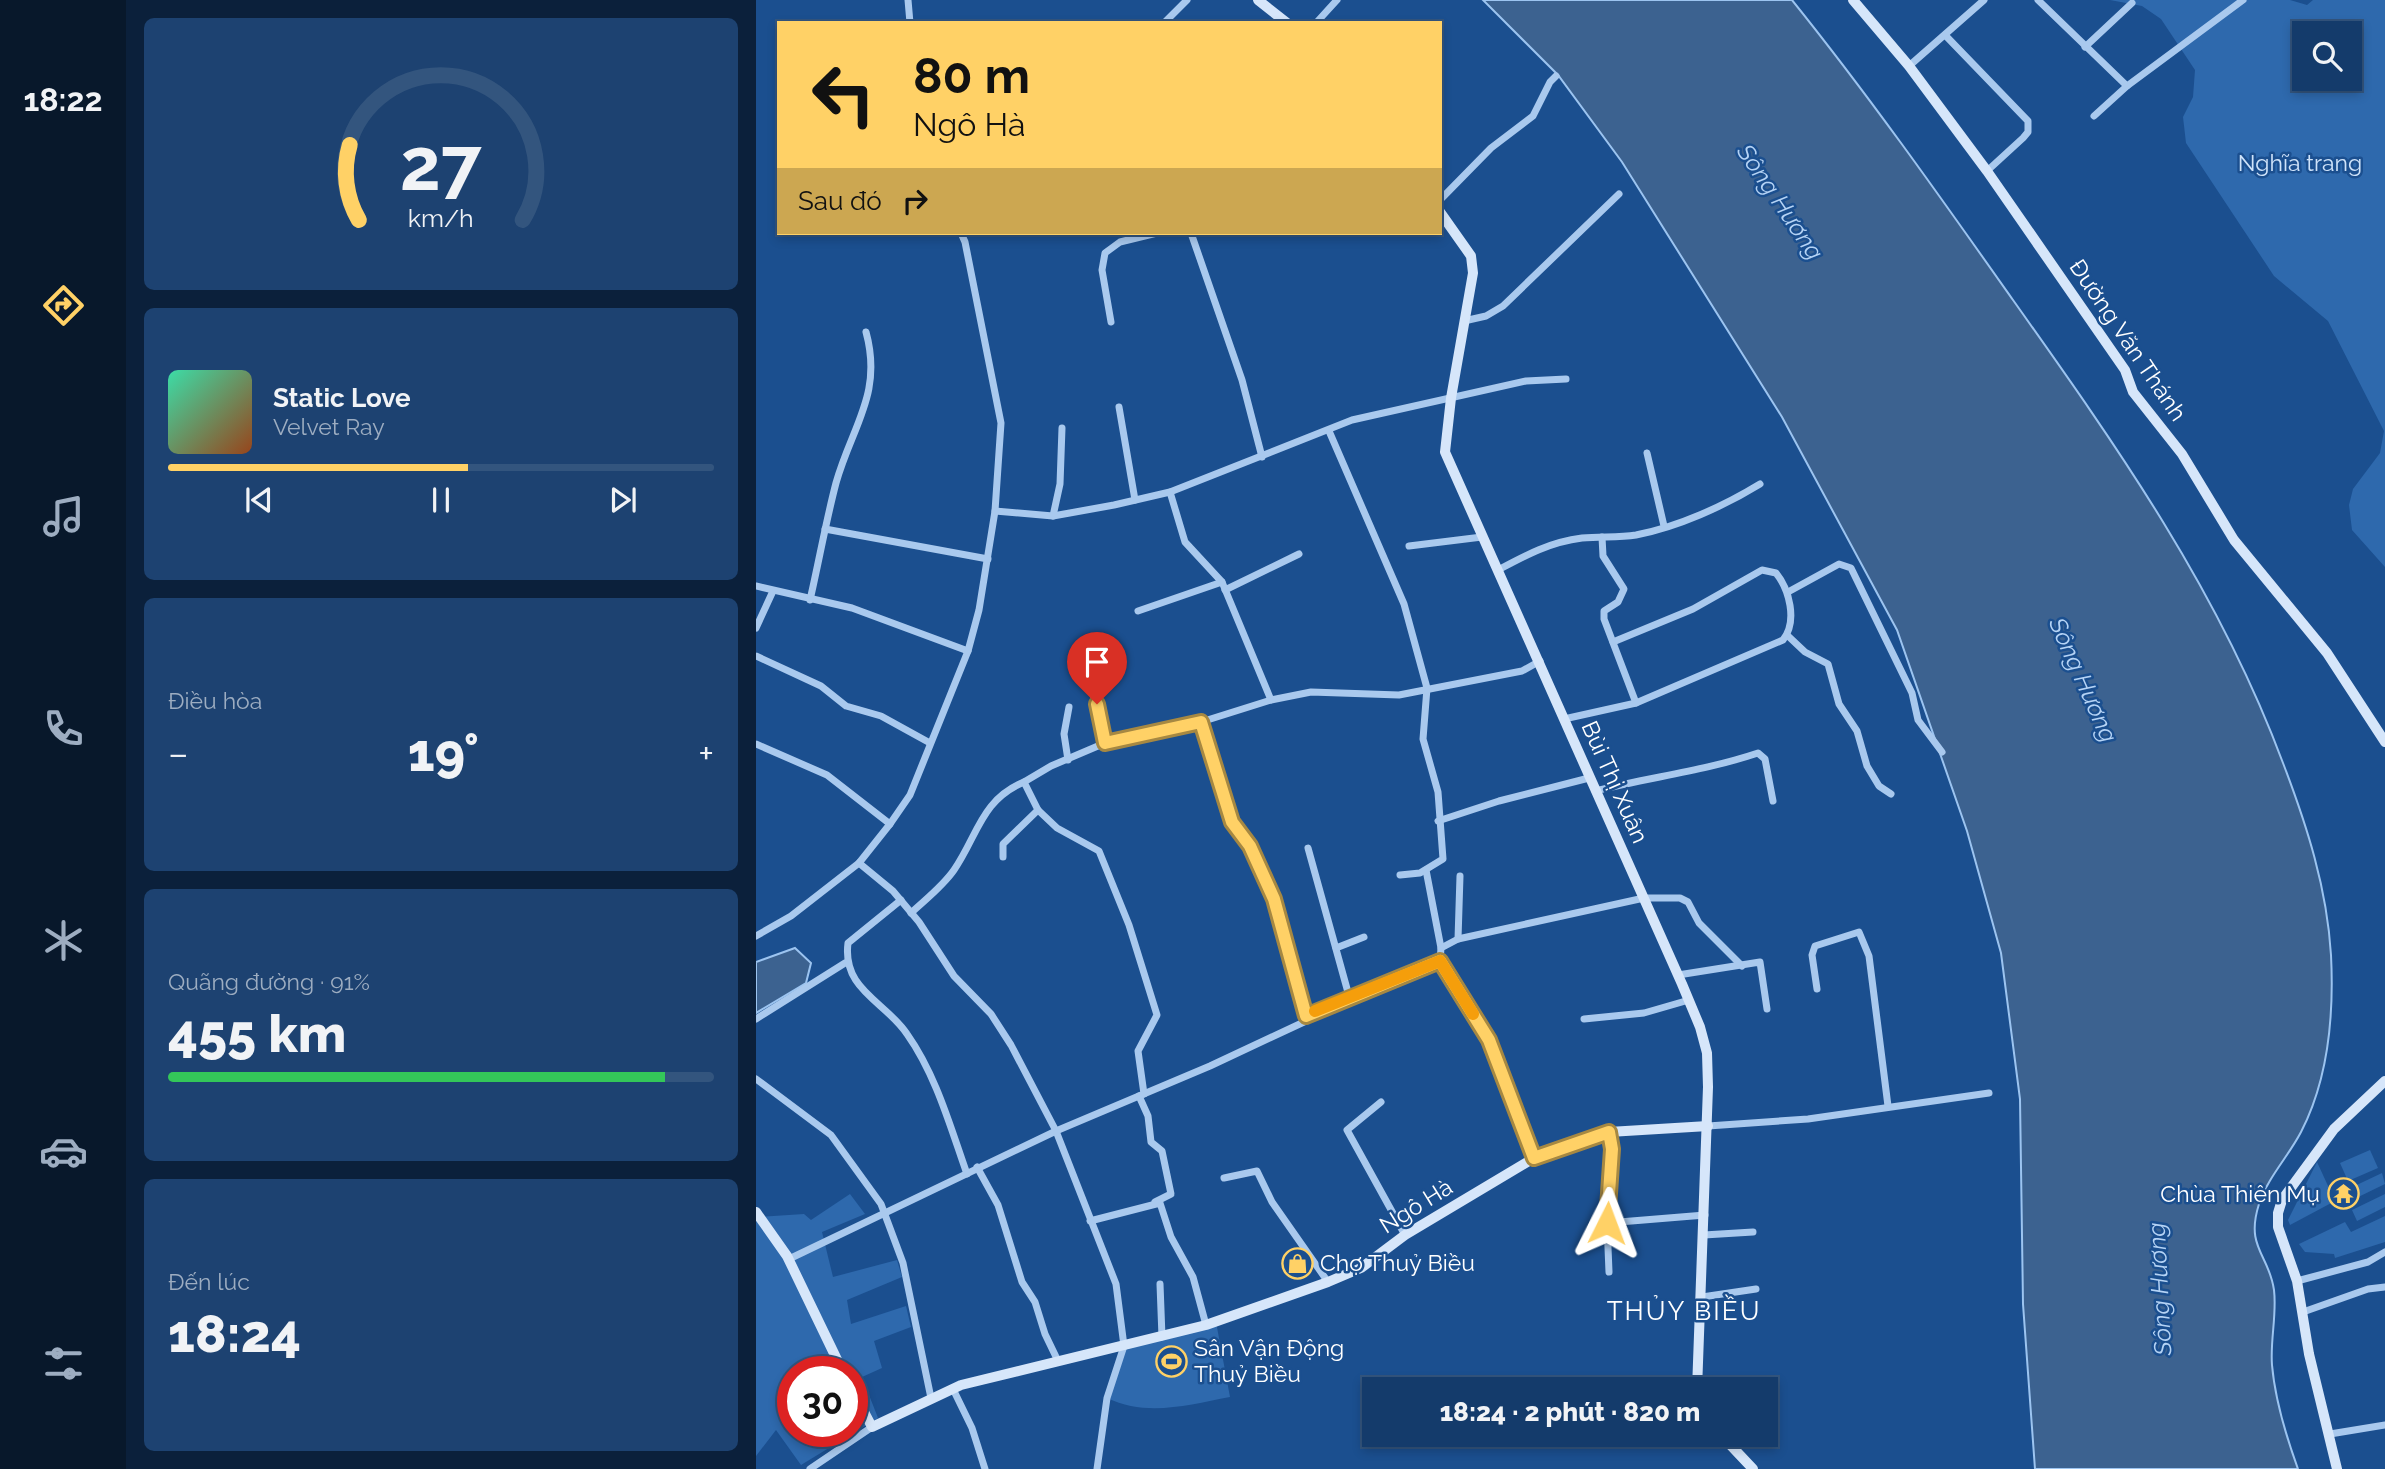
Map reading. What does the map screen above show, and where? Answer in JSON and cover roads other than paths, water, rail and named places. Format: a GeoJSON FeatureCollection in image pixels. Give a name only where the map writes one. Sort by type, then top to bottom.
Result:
{"type":"FeatureCollection","features":[{"type":"Feature","properties":{"kind":"street"},"geometry":{"type":"LineString","coordinates":[[908,0],[910,21]]}},
{"type":"Feature","properties":{"kind":"street"},"geometry":{"type":"LineString","coordinates":[[1166,21],[1187,0]]}},
{"type":"Feature","properties":{"kind":"street"},"geometry":{"type":"LineString","coordinates":[[1258,0],[1284,21]]}},
{"type":"Feature","properties":{"kind":"street"},"geometry":{"type":"LineString","coordinates":[[1318,21],[1337,0]]}},
{"type":"Feature","properties":{"kind":"street","name":"Đường Văn Thánh"},"geometry":{"type":"LineString","coordinates":[[1853,0],[1909,66],[1987,171],[2125,370],[2133,392],[2182,454],[2234,540],[2327,653],[2385,742]]}},
{"type":"Feature","properties":{"kind":"street"},"geometry":{"type":"LineString","coordinates":[[2038,0],[2127,86]]}},
{"type":"Feature","properties":{"kind":"street"},"geometry":{"type":"LineString","coordinates":[[2094,116],[2127,86],[2243,0]]}},
{"type":"Feature","properties":{"kind":"street"},"geometry":{"type":"LineString","coordinates":[[1909,66],[1981,1]]}},
{"type":"Feature","properties":{"kind":"street"},"geometry":{"type":"LineString","coordinates":[[2085,47],[2132,3]]}},
{"type":"Feature","properties":{"kind":"street"},"geometry":{"type":"LineString","coordinates":[[1945,35],[2028,121],[2028,132],[1987,171]]}},
{"type":"Feature","properties":{"kind":"street"},"geometry":{"type":"LineString","coordinates":[[1442,198],[1491,148],[1533,116],[1550,82],[1556,76]]}},
{"type":"Feature","properties":{"kind":"street"},"geometry":{"type":"LineString","coordinates":[[1464,321],[1486,316],[1503,306],[1619,194]]}},
{"type":"Feature","properties":{"kind":"street","name":"Bùi Thị Xuân"},"geometry":{"type":"LineString","coordinates":[[1442,215],[1471,256],[1473,273],[1451,398],[1445,452],[1689,1000],[1707,1054],[1708,1126],[1699,1377]]}},
{"type":"Feature","properties":{"kind":"street"},"geometry":{"type":"LineString","coordinates":[[756,936],[791,916],[859,863],[890,824],[910,795],[968,651],[988,559],[995,511],[1001,423],[962,235]]}},
{"type":"Feature","properties":{"kind":"street"},"geometry":{"type":"LineString","coordinates":[[1111,322],[1102,270],[1105,253],[1120,242],[1149,235]]}},
{"type":"Feature","properties":{"kind":"street"},"geometry":{"type":"LineString","coordinates":[[1192,235],[1242,380],[1262,457]]}},
{"type":"Feature","properties":{"kind":"street"},"geometry":{"type":"LineString","coordinates":[[810,600],[840,472],[868,403],[872,359],[866,332]]}},
{"type":"Feature","properties":{"kind":"street"},"geometry":{"type":"LineString","coordinates":[[995,511],[1053,516],[1170,492],[1352,420],[1526,380],[1566,379]]}},
{"type":"Feature","properties":{"kind":"street"},"geometry":{"type":"LineString","coordinates":[[1119,407],[1135,500]]}},
{"type":"Feature","properties":{"kind":"street"},"geometry":{"type":"LineString","coordinates":[[1053,516],[1060,484],[1062,428]]}},
{"type":"Feature","properties":{"kind":"street"},"geometry":{"type":"LineString","coordinates":[[1329,430],[1404,604],[1426,688],[1423,739],[1438,792],[1438,821],[1445,849],[1443,859],[1426,870],[1400,875]]}},
{"type":"Feature","properties":{"kind":"street"},"geometry":{"type":"LineString","coordinates":[[1647,453],[1664,527]]}},
{"type":"Feature","properties":{"kind":"street"},"geometry":{"type":"LineString","coordinates":[[1498,570],[1541,547],[1601,537],[1637,535],[1664,527],[1729,501],[1760,484]]}},
{"type":"Feature","properties":{"kind":"street"},"geometry":{"type":"LineString","coordinates":[[1170,492],[1185,542],[1224,586],[1271,700]]}},
{"type":"Feature","properties":{"kind":"street"},"geometry":{"type":"LineString","coordinates":[[825,529],[988,559]]}},
{"type":"Feature","properties":{"kind":"street"},"geometry":{"type":"LineString","coordinates":[[1409,546],[1482,537]]}},
{"type":"Feature","properties":{"kind":"street"},"geometry":{"type":"LineString","coordinates":[[1601,537],[1603,556],[1624,590],[1618,602],[1603,614],[1636,703]]}},
{"type":"Feature","properties":{"kind":"street"},"geometry":{"type":"LineString","coordinates":[[1138,611],[1224,586],[1298,554]]}},
{"type":"Feature","properties":{"kind":"street"},"geometry":{"type":"LineString","coordinates":[[1788,592],[1839,564],[1851,568],[1912,693],[1918,720],[1942,752]]}},
{"type":"Feature","properties":{"kind":"street"},"geometry":{"type":"LineString","coordinates":[[1564,719],[1636,703],[1774,644],[1787,635],[1790,615],[1788,592],[1776,573],[1762,570],[1693,609],[1614,642]]}},
{"type":"Feature","properties":{"kind":"street"},"geometry":{"type":"LineString","coordinates":[[756,586],[852,608],[968,651]]}},
{"type":"Feature","properties":{"kind":"street"},"geometry":{"type":"LineString","coordinates":[[756,628],[773,591]]}},
{"type":"Feature","properties":{"kind":"street"},"geometry":{"type":"LineString","coordinates":[[1787,635],[1805,652],[1828,664],[1839,704],[1857,730],[1867,766],[1879,786],[1891,794]]}},
{"type":"Feature","properties":{"kind":"street"},"geometry":{"type":"LineString","coordinates":[[756,656],[821,686],[846,706],[891,721],[930,743]]}},
{"type":"Feature","properties":{"kind":"street"},"geometry":{"type":"LineString","coordinates":[[911,913],[952,873],[991,804],[1010,788],[1105,743],[1201,722],[1271,700],[1311,692],[1399,695],[1521,671],[1540,661]]}},
{"type":"Feature","properties":{"kind":"street"},"geometry":{"type":"LineString","coordinates":[[1091,689],[1105,743]]}},
{"type":"Feature","properties":{"kind":"street"},"geometry":{"type":"LineString","coordinates":[[1068,760],[1064,734],[1069,707]]}},
{"type":"Feature","properties":{"kind":"street"},"geometry":{"type":"LineString","coordinates":[[789,1259],[977,1167],[1304,1022],[1306,1016],[1274,899],[1250,846],[1232,822],[1201,722]]}},
{"type":"Feature","properties":{"kind":"street"},"geometry":{"type":"LineString","coordinates":[[756,744],[827,775],[890,824]]}},
{"type":"Feature","properties":{"kind":"street"},"geometry":{"type":"LineString","coordinates":[[1595,791],[1653,777],[1703,771],[1758,753],[1765,759],[1773,801]]}},
{"type":"Feature","properties":{"kind":"street"},"geometry":{"type":"LineString","coordinates":[[1438,821],[1499,801],[1589,778]]}},
{"type":"Feature","properties":{"kind":"street"},"geometry":{"type":"LineString","coordinates":[[1024,782],[1038,810],[1057,828],[1099,851],[1129,925],[1157,1015],[1138,1051],[1142,1095],[1151,1142],[1162,1151],[1171,1194],[1154,1202],[1090,1221]]}},
{"type":"Feature","properties":{"kind":"street"},"geometry":{"type":"LineString","coordinates":[[1003,858],[1003,844],[1038,810]]}},
{"type":"Feature","properties":{"kind":"street"},"geometry":{"type":"LineString","coordinates":[[1308,848],[1349,996]]}},
{"type":"Feature","properties":{"kind":"street"},"geometry":{"type":"LineString","coordinates":[[859,863],[901,900],[954,976],[991,1014],[1011,1045],[1056,1131],[1116,1283],[1124,1346],[1107,1398],[1097,1469]]}},
{"type":"Feature","properties":{"kind":"street"},"geometry":{"type":"LineString","coordinates":[[1426,870],[1441,948],[1440,961],[1489,1040],[1534,1158]]}},
{"type":"Feature","properties":{"kind":"street"},"geometry":{"type":"LineString","coordinates":[[1458,939],[1460,876]]}},
{"type":"Feature","properties":{"kind":"street"},"geometry":{"type":"LineString","coordinates":[[1441,948],[1458,939],[1644,898],[1680,898],[1688,902],[1699,923],[1742,966]]}},
{"type":"Feature","properties":{"kind":"street"},"geometry":{"type":"LineString","coordinates":[[901,900],[848,943],[845,963],[858,984],[907,1032],[938,1091],[967,1174]]}},
{"type":"Feature","properties":{"kind":"street"},"geometry":{"type":"LineString","coordinates":[[1817,989],[1812,955],[1815,946],[1859,932],[1869,956],[1888,1106]]}},
{"type":"Feature","properties":{"kind":"street"},"geometry":{"type":"LineString","coordinates":[[1336,948],[1364,937]]}},
{"type":"Feature","properties":{"kind":"street"},"geometry":{"type":"LineString","coordinates":[[1306,1016],[1349,996],[1440,961]]}},
{"type":"Feature","properties":{"kind":"street"},"geometry":{"type":"LineString","coordinates":[[756,1019],[845,963]]}},
{"type":"Feature","properties":{"kind":"street"},"geometry":{"type":"LineString","coordinates":[[1678,975],[1762,963],[1767,1009]]}},
{"type":"Feature","properties":{"kind":"street"},"geometry":{"type":"LineString","coordinates":[[1584,1019],[1644,1013],[1689,1000]]}},
{"type":"Feature","properties":{"kind":"street"},"geometry":{"type":"LineString","coordinates":[[756,1079],[831,1135],[885,1212],[903,1263],[931,1398]]}},
{"type":"Feature","properties":{"kind":"street"},"geometry":{"type":"LineString","coordinates":[[2337,1469],[2309,1354],[2297,1281],[2278,1227],[2278,1213],[2282,1200],[2338,1125],[2385,1081]]}},
{"type":"Feature","properties":{"kind":"street","name":"Ngô Hà"},"geometry":{"type":"LineString","coordinates":[[810,1469],[872,1427],[953,1389],[1206,1325],[1328,1282],[1361,1268],[1405,1235],[1534,1158],[1609,1132],[1808,1119],[1989,1093]]}},
{"type":"Feature","properties":{"kind":"street"},"geometry":{"type":"LineString","coordinates":[[1381,1102],[1347,1130],[1405,1235]]}},
{"type":"Feature","properties":{"kind":"street"},"geometry":{"type":"LineString","coordinates":[[1609,1132],[1612,1149],[1607,1223],[1609,1272]]}},
{"type":"Feature","properties":{"kind":"street"},"geometry":{"type":"LineString","coordinates":[[977,1167],[1000,1212],[1022,1282],[1035,1301],[1045,1334],[1058,1361]]}},
{"type":"Feature","properties":{"kind":"street"},"geometry":{"type":"LineString","coordinates":[[1224,1178],[1256,1171],[1272,1202],[1328,1282]]}},
{"type":"Feature","properties":{"kind":"street"},"geometry":{"type":"LineString","coordinates":[[1154,1202],[1162,1206],[1171,1237],[1193,1277],[1206,1325]]}},
{"type":"Feature","properties":{"kind":"street"},"geometry":{"type":"LineString","coordinates":[[756,1212],[789,1259],[835,1356]]}},
{"type":"Feature","properties":{"kind":"street"},"geometry":{"type":"LineString","coordinates":[[1607,1223],[1705,1215]]}},
{"type":"Feature","properties":{"kind":"street"},"geometry":{"type":"LineString","coordinates":[[1704,1235],[1753,1232]]}},
{"type":"Feature","properties":{"kind":"street"},"geometry":{"type":"LineString","coordinates":[[2297,1281],[2368,1262],[2385,1252]]}},
{"type":"Feature","properties":{"kind":"street"},"geometry":{"type":"LineString","coordinates":[[1160,1283],[1162,1336]]}},
{"type":"Feature","properties":{"kind":"street"},"geometry":{"type":"LineString","coordinates":[[2303,1312],[2368,1289],[2385,1287]]}},
{"type":"Feature","properties":{"kind":"street"},"geometry":{"type":"LineString","coordinates":[[1702,1297],[1756,1289]]}},
{"type":"Feature","properties":{"kind":"street"},"geometry":{"type":"LineString","coordinates":[[953,1389],[972,1428],[985,1469]]}},
{"type":"Feature","properties":{"kind":"street"},"geometry":{"type":"LineString","coordinates":[[868,1419],[872,1427]]}},
{"type":"Feature","properties":{"kind":"street"},"geometry":{"type":"LineString","coordinates":[[2330,1434],[2385,1425]]}},
{"type":"Feature","properties":{"kind":"street"},"geometry":{"type":"LineString","coordinates":[[1732,1447],[1753,1469]]}},
{"type":"Feature","properties":{"kind":"water","name":"Sông Hương"},"geometry":{"type":"Polygon","coordinates":[[[1483,0],[1792,0],[1905,148],[2052,355],[2128,466],[2197,580],[2229,639],[2283,763],[2314,858],[2329,930],[2332,1000],[2324,1068],[2301,1132],[2268,1185],[2255,1219],[2256,1241],[2274,1290],[2272,1365],[2276,1391],[2285,1431],[2298,1469],[2035,1469],[2023,1304],[2020,1099],[2001,953],[1967,831],[1897,630],[1782,417],[1622,162],[1558,75],[1483,0]]]}},
{"type":"Feature","properties":{"kind":"water"},"geometry":{"type":"Polygon","coordinates":[[[795,948],[811,963],[806,983],[756,1013],[756,962],[795,948]]]}},
{"type":"Feature","properties":{"kind":"place","name":"Chùa Thiên Mụ"},"geometry":{"type":"Point","coordinates":[2343,1194]}},
{"type":"Feature","properties":{"kind":"place","name":"Chợ Thuỷ Biều"},"geometry":{"type":"Point","coordinates":[1297,1263]}},
{"type":"Feature","properties":{"kind":"place","name":"Sân Vận Động Thuỷ Biều"},"geometry":{"type":"Point","coordinates":[1171,1361]}},
{"type":"Feature","properties":{"kind":"district","name":"THỦY BIỀU"},"geometry":{"type":"Point","coordinates":[1684,1311]}},
{"type":"Feature","properties":{"kind":"park label","name":"Nghĩa trang"},"geometry":{"type":"Point","coordinates":[2300,163]}}]}
